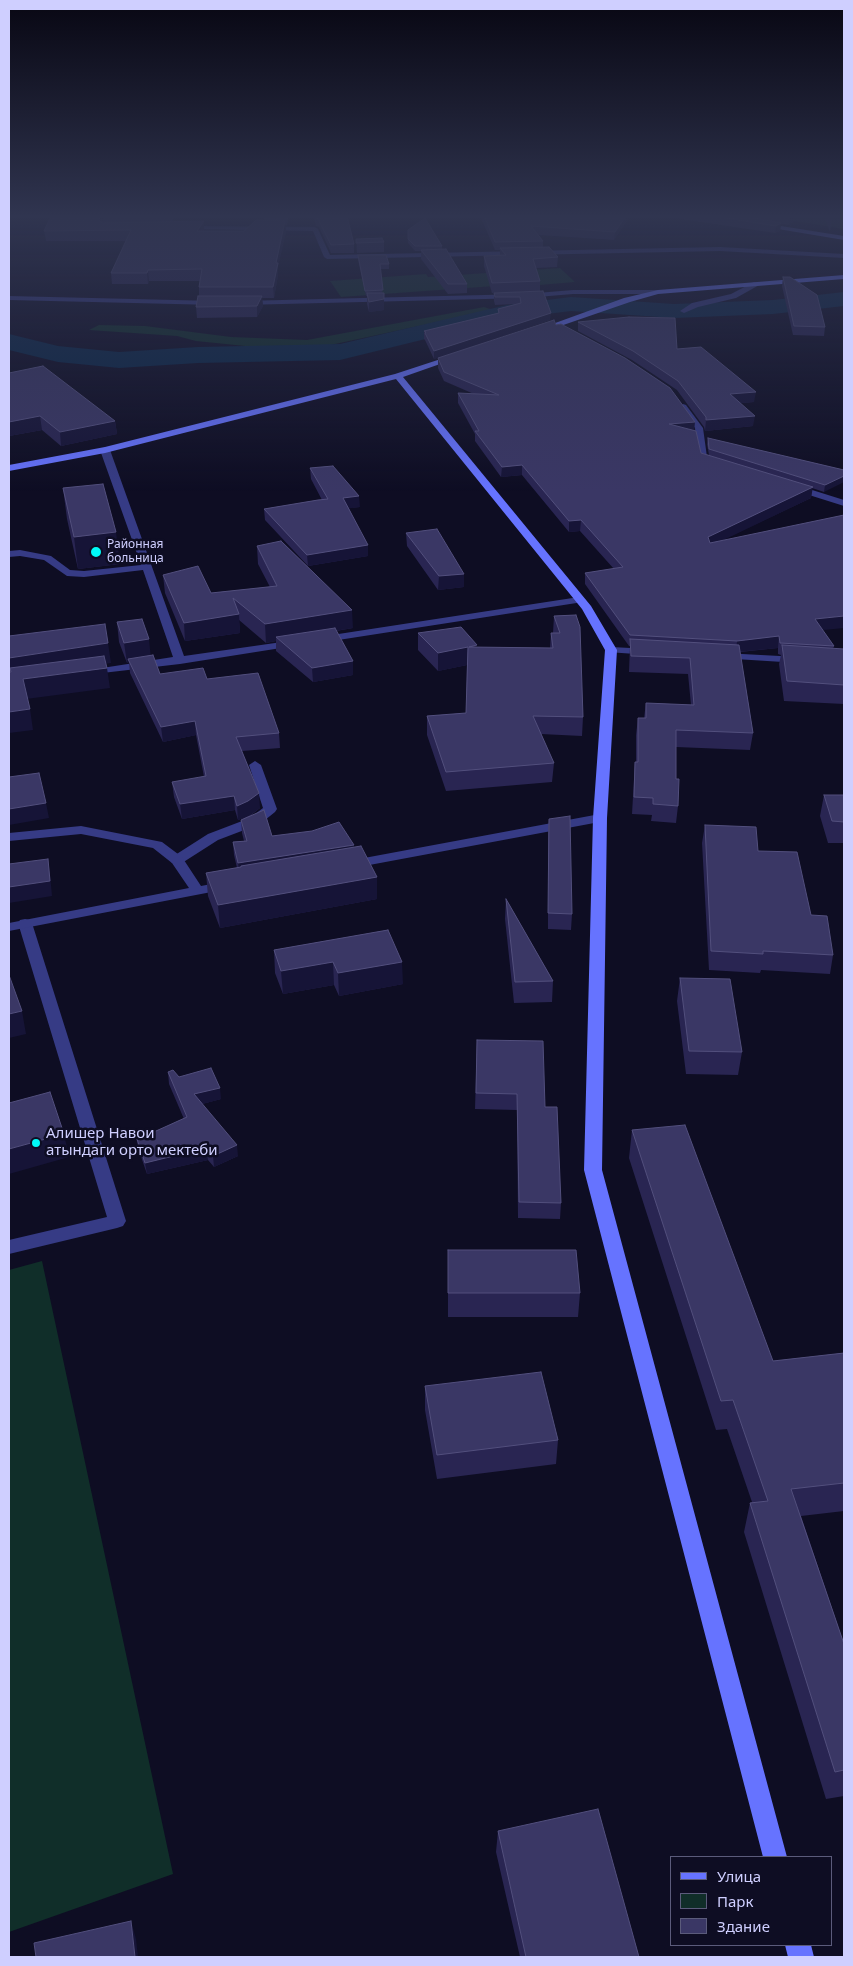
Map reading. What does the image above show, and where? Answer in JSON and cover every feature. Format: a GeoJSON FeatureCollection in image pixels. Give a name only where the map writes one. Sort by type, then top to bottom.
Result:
{"type":"FeatureCollection","features":[{"type":"Feature","properties":{"kind":"street"},"geometry":{"type":"LineString","coordinates":[[528,334],[560,327],[571,320],[605,308]]}},
{"type":"Feature","properties":{"kind":"street"},"geometry":{"type":"LineString","coordinates":[[684,310],[689,308]]}},
{"type":"Feature","properties":{"kind":"street"},"geometry":{"type":"LineString","coordinates":[[9,468],[105,450],[398,376],[463,355]]}},
{"type":"Feature","properties":{"kind":"street"},"geometry":{"type":"LineString","coordinates":[[398,376],[587,608],[611,650],[600,818],[593,1170],[775,1856]]}},
{"type":"Feature","properties":{"kind":"street"},"geometry":{"type":"LineString","coordinates":[[678,401],[699,428],[703,459],[729,467]]}},
{"type":"Feature","properties":{"kind":"street"},"geometry":{"type":"LineString","coordinates":[[105,450],[180,661]]}},
{"type":"Feature","properties":{"kind":"street"},"geometry":{"type":"LineString","coordinates":[[782,484],[844,503]]}},
{"type":"Feature","properties":{"kind":"street"},"geometry":{"type":"LineString","coordinates":[[9,554],[20,553],[47,558],[67,573],[84,574],[146,567]]}},
{"type":"Feature","properties":{"kind":"street"},"geometry":{"type":"LineString","coordinates":[[76,675],[580,600]]}},
{"type":"Feature","properties":{"kind":"street"},"geometry":{"type":"LineString","coordinates":[[611,650],[660,653]]}},
{"type":"Feature","properties":{"kind":"street"},"geometry":{"type":"LineString","coordinates":[[708,655],[815,661]]}},
{"type":"Feature","properties":{"kind":"street"},"geometry":{"type":"LineString","coordinates":[[178,860],[213,837],[255,821],[270,809],[255,765]]}},
{"type":"Feature","properties":{"kind":"street"},"geometry":{"type":"LineString","coordinates":[[336,867],[600,818]]}},
{"type":"Feature","properties":{"kind":"street"},"geometry":{"type":"LineString","coordinates":[[9,837],[80,830],[157,845],[178,860],[196,889]]}},
{"type":"Feature","properties":{"kind":"street"},"geometry":{"type":"LineString","coordinates":[[9,1247],[117,1221],[17,925],[196,889],[243,882]]}},
{"type":"Feature","properties":{"kind":"green space"},"geometry":{"type":"Polygon","coordinates":[[[480,308],[493,310],[312,349],[255,347],[196,341],[177,336],[89,330],[99,325],[145,326],[231,337],[307,340],[480,308]]]}},
{"type":"Feature","properties":{"kind":"green space"},"geometry":{"type":"Polygon","coordinates":[[[42,1261],[173,1874],[9,1932],[9,1270],[42,1261]]]}},
{"type":"Feature","properties":{"kind":"building"},"geometry":{"type":"Polygon","coordinates":[[[549,308],[551,313],[434,351],[424,331],[499,313],[498,309],[549,308]]]}},
{"type":"Feature","properties":{"kind":"building"},"geometry":{"type":"Polygon","coordinates":[[[790,308],[820,308],[825,327],[794,326],[790,308]]]}},
{"type":"Feature","properties":{"kind":"building"},"geometry":{"type":"Polygon","coordinates":[[[629,317],[675,318],[677,349],[701,347],[756,392],[730,394],[755,416],[706,420],[706,417],[678,381],[633,351],[578,322],[629,317]]]}},
{"type":"Feature","properties":{"kind":"building"},"geometry":{"type":"Polygon","coordinates":[[[554,320],[556,325],[561,324],[625,358],[670,388],[695,422],[669,424],[696,431],[701,453],[813,487],[708,537],[710,543],[844,515],[844,616],[815,619],[834,646],[780,643],[779,636],[737,641],[630,635],[585,573],[623,567],[581,520],[569,521],[522,465],[502,467],[475,431],[479,431],[458,393],[499,395],[444,372],[438,358],[554,320]]]}},
{"type":"Feature","properties":{"kind":"building"},"geometry":{"type":"Polygon","coordinates":[[[43,366],[115,421],[60,432],[40,416],[9,422],[9,373],[43,366]]]}},
{"type":"Feature","properties":{"kind":"building"},"geometry":{"type":"Polygon","coordinates":[[[708,438],[844,470],[844,476],[825,485],[709,449],[708,438]]]}},
{"type":"Feature","properties":{"kind":"building"},"geometry":{"type":"Polygon","coordinates":[[[333,466],[359,496],[343,498],[368,545],[307,555],[264,509],[328,499],[310,468],[333,466]]]}},
{"type":"Feature","properties":{"kind":"building"},"geometry":{"type":"Polygon","coordinates":[[[103,484],[116,532],[74,537],[63,488],[103,484]]]}},
{"type":"Feature","properties":{"kind":"building"},"geometry":{"type":"Polygon","coordinates":[[[437,529],[464,574],[439,576],[406,533],[437,529]]]}},
{"type":"Feature","properties":{"kind":"building"},"geometry":{"type":"Polygon","coordinates":[[[281,541],[352,610],[265,624],[233,598],[239,614],[184,623],[163,575],[198,566],[211,593],[277,586],[257,546],[281,541]]]}},
{"type":"Feature","properties":{"kind":"building"},"geometry":{"type":"Polygon","coordinates":[[[576,615],[580,627],[583,717],[533,716],[554,763],[446,772],[427,716],[466,713],[468,647],[438,653],[418,633],[461,627],[477,645],[469,647],[553,648],[551,633],[560,633],[554,616],[576,615]]]}},
{"type":"Feature","properties":{"kind":"building"},"geometry":{"type":"Polygon","coordinates":[[[142,619],[149,639],[124,643],[117,622],[142,619]]]}},
{"type":"Feature","properties":{"kind":"building"},"geometry":{"type":"Polygon","coordinates":[[[105,624],[108,643],[9,658],[9,636],[105,624]]]}},
{"type":"Feature","properties":{"kind":"building"},"geometry":{"type":"Polygon","coordinates":[[[335,628],[353,661],[312,668],[276,637],[335,628]]]}},
{"type":"Feature","properties":{"kind":"building"},"geometry":{"type":"Polygon","coordinates":[[[630,639],[739,645],[753,733],[676,730],[676,779],[679,779],[678,806],[653,804],[653,798],[634,797],[635,762],[638,762],[638,718],[646,718],[646,703],[694,705],[690,658],[631,656],[630,639]]]}},
{"type":"Feature","properties":{"kind":"building"},"geometry":{"type":"Polygon","coordinates":[[[782,645],[844,649],[844,685],[787,681],[782,645]]]}},
{"type":"Feature","properties":{"kind":"building"},"geometry":{"type":"Polygon","coordinates":[[[153,655],[160,674],[203,668],[207,679],[258,673],[279,733],[236,737],[259,793],[248,801],[237,806],[234,796],[180,804],[172,782],[206,776],[195,721],[161,727],[128,659],[153,655]]]}},
{"type":"Feature","properties":{"kind":"building"},"geometry":{"type":"Polygon","coordinates":[[[104,656],[107,668],[23,679],[30,709],[9,712],[10,668],[104,656]]]}},
{"type":"Feature","properties":{"kind":"building"},"geometry":{"type":"Polygon","coordinates":[[[39,773],[46,803],[9,809],[9,777],[39,773]]]}},
{"type":"Feature","properties":{"kind":"building"},"geometry":{"type":"Polygon","coordinates":[[[824,795],[844,795],[844,822],[832,821],[824,795]]]}},
{"type":"Feature","properties":{"kind":"building"},"geometry":{"type":"Polygon","coordinates":[[[264,810],[272,836],[312,831],[339,822],[354,845],[238,863],[233,842],[247,841],[241,820],[264,810]]]}},
{"type":"Feature","properties":{"kind":"building"},"geometry":{"type":"Polygon","coordinates":[[[570,816],[572,914],[548,913],[549,819],[570,816]]]}},
{"type":"Feature","properties":{"kind":"building"},"geometry":{"type":"Polygon","coordinates":[[[705,825],[756,827],[758,851],[797,852],[811,915],[827,916],[833,955],[763,951],[763,954],[711,951],[705,825]]]}},
{"type":"Feature","properties":{"kind":"building"},"geometry":{"type":"Polygon","coordinates":[[[361,846],[377,877],[218,905],[206,873],[241,866],[361,846]]]}},
{"type":"Feature","properties":{"kind":"building"},"geometry":{"type":"Polygon","coordinates":[[[48,859],[50,881],[9,887],[9,864],[48,859]]]}},
{"type":"Feature","properties":{"kind":"building"},"geometry":{"type":"Polygon","coordinates":[[[506,899],[553,981],[515,982],[506,899]]]}},
{"type":"Feature","properties":{"kind":"building"},"geometry":{"type":"Polygon","coordinates":[[[388,930],[402,962],[338,973],[333,962],[281,971],[274,950],[388,930]]]}},
{"type":"Feature","properties":{"kind":"building"},"geometry":{"type":"Polygon","coordinates":[[[9,975],[22,1011],[9,1014],[9,975]]]}},
{"type":"Feature","properties":{"kind":"building"},"geometry":{"type":"Polygon","coordinates":[[[680,978],[730,979],[742,1052],[689,1051],[680,978]]]}},
{"type":"Feature","properties":{"kind":"building"},"geometry":{"type":"Polygon","coordinates":[[[477,1040],[543,1041],[545,1107],[557,1107],[561,1203],[519,1202],[517,1094],[476,1093],[477,1040]]]}},
{"type":"Feature","properties":{"kind":"building"},"geometry":{"type":"Polygon","coordinates":[[[211,1068],[220,1088],[194,1094],[237,1145],[213,1156],[206,1148],[145,1163],[136,1136],[156,1131],[187,1117],[168,1072],[173,1070],[179,1077],[211,1068]]]}},
{"type":"Feature","properties":{"kind":"building"},"geometry":{"type":"Polygon","coordinates":[[[50,1092],[64,1134],[9,1149],[9,1103],[50,1092]]]}},
{"type":"Feature","properties":{"kind":"building"},"geometry":{"type":"Polygon","coordinates":[[[685,1125],[773,1361],[844,1353],[844,1483],[791,1489],[844,1644],[844,1770],[835,1772],[750,1503],[768,1501],[733,1400],[721,1401],[632,1130],[685,1125]]]}},
{"type":"Feature","properties":{"kind":"building"},"geometry":{"type":"Polygon","coordinates":[[[448,1250],[576,1250],[580,1293],[448,1293],[448,1250]]]}},
{"type":"Feature","properties":{"kind":"building"},"geometry":{"type":"Polygon","coordinates":[[[541,1372],[558,1440],[437,1455],[425,1386],[541,1372]]]}},
{"type":"Feature","properties":{"kind":"building"},"geometry":{"type":"Polygon","coordinates":[[[598,1809],[639,1957],[526,1957],[498,1831],[598,1809]]]}},
{"type":"Feature","properties":{"kind":"building"},"geometry":{"type":"Polygon","coordinates":[[[131,1921],[135,1957],[36,1957],[34,1943],[131,1921]]]}},
{"type":"Feature","properties":{"kind":"waterway"},"geometry":{"type":"LineString","coordinates":[[9,342],[58,354],[119,360],[198,355],[340,352],[507,312],[541,308]]}},
{"type":"Feature","properties":{"kind":"waterway"},"geometry":{"type":"LineString","coordinates":[[626,308],[674,311],[755,308]]}},
{"type":"Feature","properties":{"kind":"place","name":"Районная больница"},"geometry":{"type":"Point","coordinates":[96,552]}},
{"type":"Feature","properties":{"kind":"place","name":"Алишер Навои атындаги орто мектеби"},"geometry":{"type":"Point","coordinates":[36,1143]}}]}
